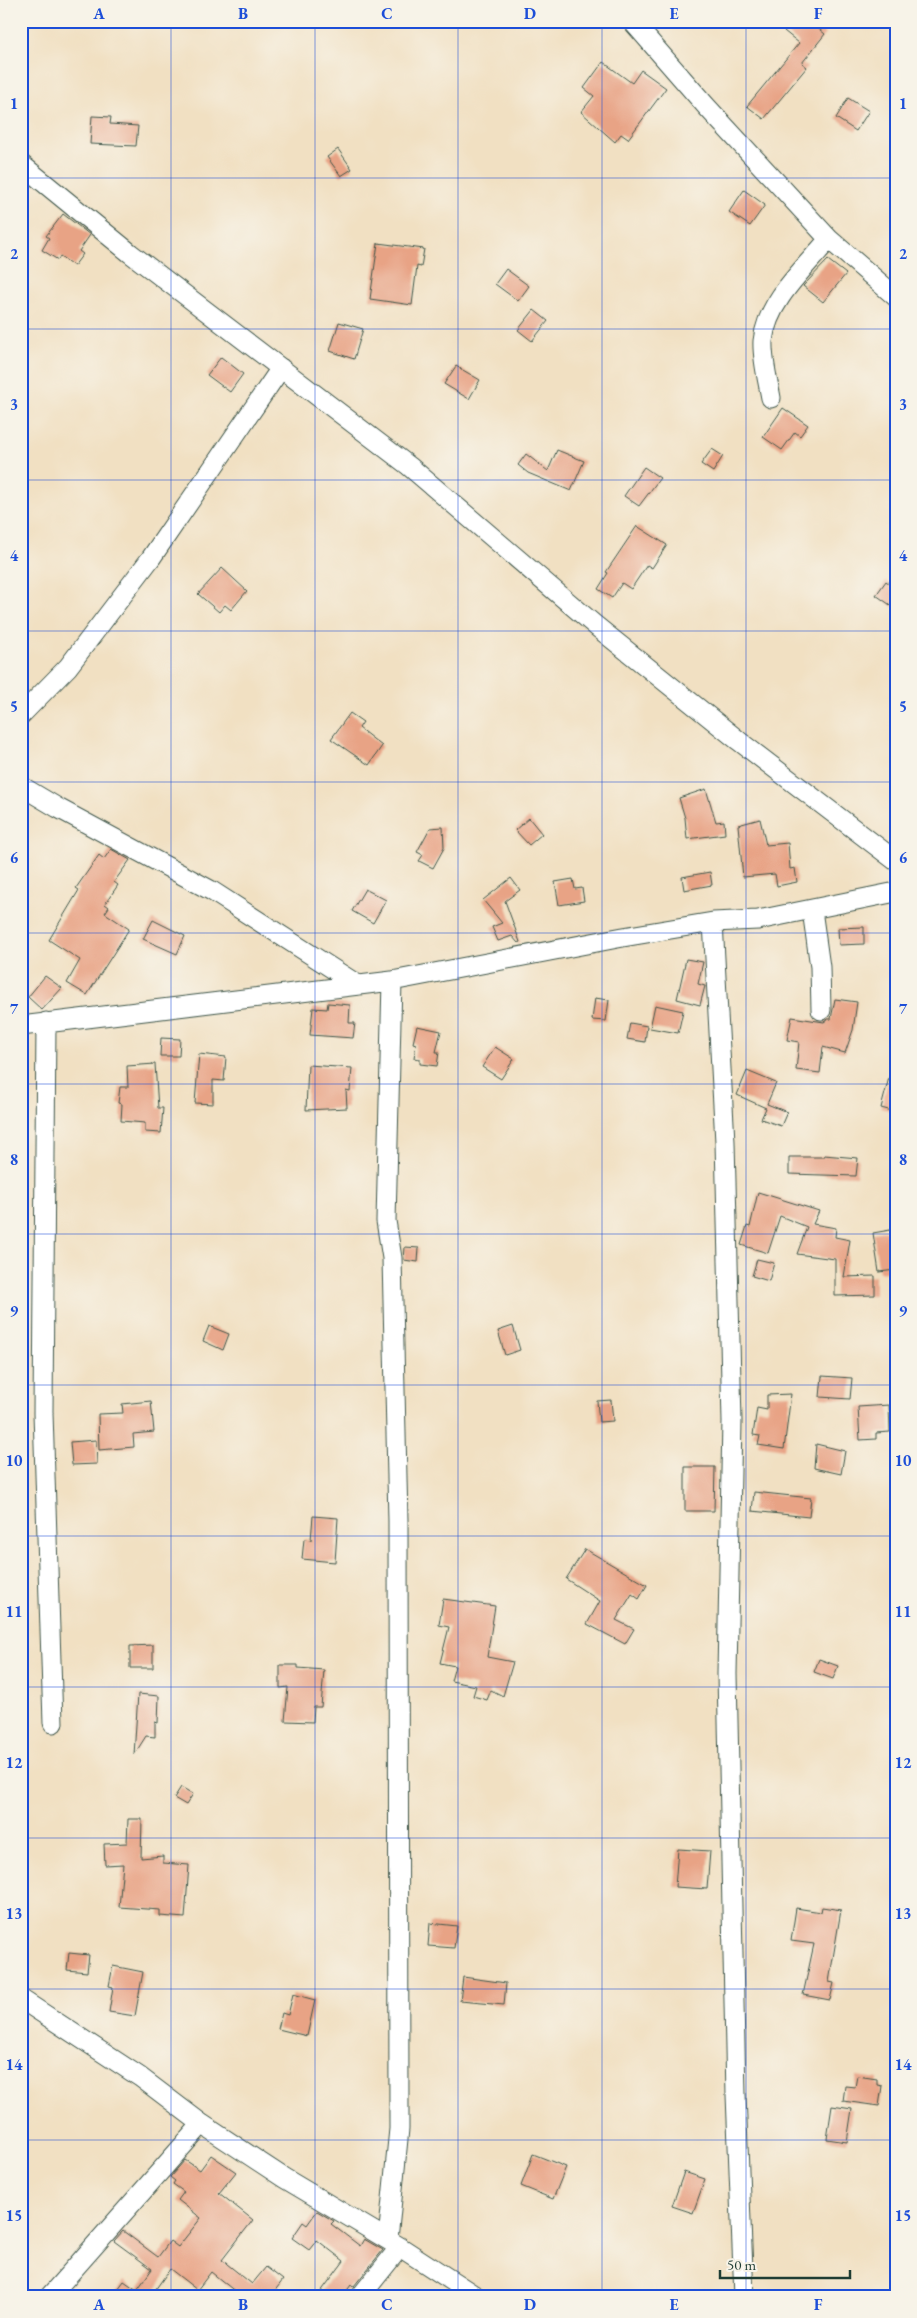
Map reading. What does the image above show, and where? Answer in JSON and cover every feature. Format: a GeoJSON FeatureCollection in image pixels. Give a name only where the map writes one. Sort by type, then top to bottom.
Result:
{"type":"FeatureCollection","features":[{"type":"Feature","properties":{"kind":"street"},"geometry":{"type":"LineString","coordinates":[[632,21],[706,106],[829,239],[896,297]]}},
{"type":"Feature","properties":{"kind":"street"},"geometry":{"type":"LineString","coordinates":[[21,164],[130,253],[409,466],[596,626],[739,741],[896,860]]}},
{"type":"Feature","properties":{"kind":"street"},"geometry":{"type":"LineString","coordinates":[[771,398],[763,343],[766,321],[781,297],[829,239]]}},
{"type":"Feature","properties":{"kind":"street"},"geometry":{"type":"LineString","coordinates":[[21,715],[68,667],[151,558],[281,368]]}},
{"type":"Feature","properties":{"kind":"street"},"geometry":{"type":"LineString","coordinates":[[21,786],[212,891],[358,984]]}},
{"type":"Feature","properties":{"kind":"street"},"geometry":{"type":"LineString","coordinates":[[21,1026],[392,981],[623,937],[713,922],[758,920],[896,892]]}},
{"type":"Feature","properties":{"kind":"street"},"geometry":{"type":"LineString","coordinates":[[812,910],[820,967],[821,1010]]}},
{"type":"Feature","properties":{"kind":"street"},"geometry":{"type":"LineString","coordinates":[[713,922],[725,1142],[732,1421],[727,1674],[736,2095],[744,2297]]}},
{"type":"Feature","properties":{"kind":"street"},"geometry":{"type":"LineString","coordinates":[[360,2297],[394,2243],[399,2129],[398,1521],[392,1258],[386,1221],[392,981]]}},
{"type":"Feature","properties":{"kind":"street"},"geometry":{"type":"LineString","coordinates":[[46,1022],[43,1413],[53,1723]]}},
{"type":"Feature","properties":{"kind":"street"},"geometry":{"type":"LineString","coordinates":[[21,1999],[140,2077],[202,2124],[284,2178],[394,2243],[477,2297]]}},
{"type":"Feature","properties":{"kind":"street"},"geometry":{"type":"LineString","coordinates":[[49,2297],[202,2124]]}},
{"type":"Feature","properties":{"kind":"building"},"geometry":{"type":"Polygon","coordinates":[[[792,21],[809,21],[825,34],[802,63],[807,67],[764,119],[747,106],[799,43],[784,31],[792,21]]]}},
{"type":"Feature","properties":{"kind":"building"},"geometry":{"type":"Polygon","coordinates":[[[603,62],[632,83],[641,70],[666,88],[628,139],[621,134],[615,142],[581,112],[594,96],[584,88],[603,62]]]}},
{"type":"Feature","properties":{"kind":"building"},"geometry":{"type":"Polygon","coordinates":[[[848,98],[869,111],[856,131],[836,118],[848,98]]]}},
{"type":"Feature","properties":{"kind":"building"},"geometry":{"type":"Polygon","coordinates":[[[92,116],[111,117],[110,124],[138,126],[136,146],[90,144],[92,116]]]}},
{"type":"Feature","properties":{"kind":"building"},"geometry":{"type":"Polygon","coordinates":[[[338,149],[352,169],[341,176],[327,157],[338,149]]]}},
{"type":"Feature","properties":{"kind":"building"},"geometry":{"type":"Polygon","coordinates":[[[744,190],[765,205],[750,226],[729,212],[744,190]]]}},
{"type":"Feature","properties":{"kind":"building"},"geometry":{"type":"Polygon","coordinates":[[[63,214],[90,235],[79,251],[83,254],[74,266],[60,256],[58,260],[42,250],[49,238],[46,236],[63,214]]]}},
{"type":"Feature","properties":{"kind":"building"},"geometry":{"type":"Polygon","coordinates":[[[378,243],[424,249],[421,267],[417,266],[412,305],[370,299],[378,243]]]}},
{"type":"Feature","properties":{"kind":"building"},"geometry":{"type":"Polygon","coordinates":[[[828,260],[846,274],[823,302],[803,286],[828,260]]]}},
{"type":"Feature","properties":{"kind":"building"},"geometry":{"type":"Polygon","coordinates":[[[506,269],[529,286],[518,301],[495,284],[506,269]]]}},
{"type":"Feature","properties":{"kind":"building"},"geometry":{"type":"Polygon","coordinates":[[[534,310],[548,321],[532,341],[518,330],[534,310]]]}},
{"type":"Feature","properties":{"kind":"building"},"geometry":{"type":"Polygon","coordinates":[[[339,322],[363,329],[354,359],[330,351],[339,322]]]}},
{"type":"Feature","properties":{"kind":"building"},"geometry":{"type":"Polygon","coordinates":[[[221,357],[243,374],[230,392],[207,375],[221,357]]]}},
{"type":"Feature","properties":{"kind":"building"},"geometry":{"type":"Polygon","coordinates":[[[456,366],[480,380],[469,399],[444,384],[456,366]]]}},
{"type":"Feature","properties":{"kind":"building"},"geometry":{"type":"Polygon","coordinates":[[[783,408],[808,425],[800,436],[795,432],[782,450],[763,437],[783,408]]]}},
{"type":"Feature","properties":{"kind":"building"},"geometry":{"type":"Polygon","coordinates":[[[712,449],[723,456],[713,472],[701,464],[712,449]]]}},
{"type":"Feature","properties":{"kind":"building"},"geometry":{"type":"Polygon","coordinates":[[[557,450],[584,461],[571,491],[528,473],[518,465],[526,454],[548,471],[557,450]]]}},
{"type":"Feature","properties":{"kind":"building"},"geometry":{"type":"Polygon","coordinates":[[[644,467],[660,478],[639,506],[624,496],[644,467]]]}},
{"type":"Feature","properties":{"kind":"building"},"geometry":{"type":"Polygon","coordinates":[[[637,526],[667,545],[652,568],[647,565],[631,589],[622,583],[612,598],[598,589],[608,573],[606,572],[637,526]]]}},
{"type":"Feature","properties":{"kind":"building"},"geometry":{"type":"Polygon","coordinates":[[[222,568],[247,591],[231,610],[225,605],[219,612],[198,594],[222,568]]]}},
{"type":"Feature","properties":{"kind":"building"},"geometry":{"type":"Polygon","coordinates":[[[886,581],[896,589],[896,609],[876,595],[886,581]]]}},
{"type":"Feature","properties":{"kind":"building"},"geometry":{"type":"Polygon","coordinates":[[[350,713],[363,722],[359,728],[382,746],[369,765],[331,739],[350,713]]]}},
{"type":"Feature","properties":{"kind":"building"},"geometry":{"type":"Polygon","coordinates":[[[706,789],[716,822],[724,821],[725,834],[687,839],[685,818],[679,798],[706,789]]]}},
{"type":"Feature","properties":{"kind":"building"},"geometry":{"type":"Polygon","coordinates":[[[529,818],[542,834],[529,845],[515,830],[529,818]]]}},
{"type":"Feature","properties":{"kind":"building"},"geometry":{"type":"Polygon","coordinates":[[[760,819],[766,845],[788,843],[790,869],[795,868],[797,882],[777,886],[775,874],[743,877],[738,825],[760,819]]]}},
{"type":"Feature","properties":{"kind":"building"},"geometry":{"type":"Polygon","coordinates":[[[443,827],[444,848],[433,868],[419,861],[423,855],[417,852],[430,828],[443,827]]]}},
{"type":"Feature","properties":{"kind":"building"},"geometry":{"type":"Polygon","coordinates":[[[111,849],[130,860],[114,882],[118,885],[105,904],[109,907],[105,913],[129,929],[87,995],[67,983],[80,960],[49,940],[79,890],[76,888],[99,855],[104,859],[111,849]]]}},
{"type":"Feature","properties":{"kind":"building"},"geometry":{"type":"Polygon","coordinates":[[[710,872],[712,885],[684,890],[682,877],[710,872]]]}},
{"type":"Feature","properties":{"kind":"building"},"geometry":{"type":"Polygon","coordinates":[[[511,878],[520,890],[505,901],[520,942],[518,943],[512,936],[498,941],[492,927],[502,923],[483,900],[511,878]]]}},
{"type":"Feature","properties":{"kind":"building"},"geometry":{"type":"Polygon","coordinates":[[[573,879],[575,889],[582,888],[584,901],[559,905],[555,882],[573,879]]]}},
{"type":"Feature","properties":{"kind":"building"},"geometry":{"type":"Polygon","coordinates":[[[365,889],[386,900],[373,923],[352,911],[365,889]]]}},
{"type":"Feature","properties":{"kind":"building"},"geometry":{"type":"Polygon","coordinates":[[[153,920],[185,936],[177,954],[143,939],[153,920]]]}},
{"type":"Feature","properties":{"kind":"building"},"geometry":{"type":"Polygon","coordinates":[[[864,927],[864,944],[839,945],[838,928],[864,927]]]}},
{"type":"Feature","properties":{"kind":"building"},"geometry":{"type":"Polygon","coordinates":[[[686,959],[703,962],[698,984],[705,986],[700,1005],[677,999],[686,959]]]}},
{"type":"Feature","properties":{"kind":"building"},"geometry":{"type":"Polygon","coordinates":[[[45,976],[62,988],[42,1010],[28,997],[45,976]]]}},
{"type":"Feature","properties":{"kind":"building"},"geometry":{"type":"Polygon","coordinates":[[[595,998],[609,1000],[606,1021],[592,1020],[595,998]]]}},
{"type":"Feature","properties":{"kind":"building"},"geometry":{"type":"Polygon","coordinates":[[[835,999],[857,1002],[853,1030],[845,1053],[823,1047],[820,1073],[796,1070],[799,1042],[787,1040],[792,1017],[824,1022],[831,1019],[835,999]]]}},
{"type":"Feature","properties":{"kind":"building"},"geometry":{"type":"Polygon","coordinates":[[[328,1003],[350,1005],[349,1023],[355,1023],[353,1038],[310,1035],[313,1008],[327,1009],[328,1003]]]}},
{"type":"Feature","properties":{"kind":"building"},"geometry":{"type":"Polygon","coordinates":[[[655,1005],[683,1011],[678,1033],[650,1028],[655,1005]]]}},
{"type":"Feature","properties":{"kind":"building"},"geometry":{"type":"Polygon","coordinates":[[[630,1023],[647,1026],[645,1042],[627,1039],[630,1023]]]}},
{"type":"Feature","properties":{"kind":"building"},"geometry":{"type":"Polygon","coordinates":[[[417,1026],[441,1031],[436,1052],[439,1052],[437,1066],[420,1064],[420,1059],[414,1058],[416,1044],[413,1043],[417,1026]]]}},
{"type":"Feature","properties":{"kind":"building"},"geometry":{"type":"Polygon","coordinates":[[[161,1038],[180,1039],[179,1056],[160,1056],[161,1038]]]}},
{"type":"Feature","properties":{"kind":"building"},"geometry":{"type":"Polygon","coordinates":[[[495,1047],[514,1059],[501,1079],[482,1067],[495,1047]]]}},
{"type":"Feature","properties":{"kind":"building"},"geometry":{"type":"Polygon","coordinates":[[[199,1054],[226,1057],[224,1081],[213,1080],[213,1104],[195,1103],[199,1054]]]}},
{"type":"Feature","properties":{"kind":"building"},"geometry":{"type":"Polygon","coordinates":[[[155,1064],[158,1108],[163,1108],[161,1133],[145,1132],[145,1123],[121,1121],[122,1104],[118,1103],[120,1087],[128,1087],[127,1066],[155,1064]]]}},
{"type":"Feature","properties":{"kind":"building"},"geometry":{"type":"Polygon","coordinates":[[[308,1065],[352,1068],[350,1091],[346,1090],[347,1108],[306,1110],[308,1065]]]}},
{"type":"Feature","properties":{"kind":"building"},"geometry":{"type":"Polygon","coordinates":[[[891,1070],[896,1070],[896,1112],[881,1108],[891,1070]]]}},
{"type":"Feature","properties":{"kind":"building"},"geometry":{"type":"Polygon","coordinates":[[[747,1071],[776,1083],[767,1104],[787,1112],[781,1126],[761,1119],[766,1108],[737,1095],[747,1071]]]}},
{"type":"Feature","properties":{"kind":"building"},"geometry":{"type":"Polygon","coordinates":[[[824,1155],[858,1158],[856,1176],[789,1174],[789,1157],[824,1157],[824,1155]]]}},
{"type":"Feature","properties":{"kind":"building"},"geometry":{"type":"Polygon","coordinates":[[[758,1192],[819,1211],[813,1224],[836,1228],[835,1237],[850,1240],[844,1277],[875,1276],[875,1295],[835,1296],[835,1259],[797,1254],[807,1227],[780,1216],[768,1253],[741,1245],[747,1226],[750,1227],[758,1192]]]}},
{"type":"Feature","properties":{"kind":"building"},"geometry":{"type":"Polygon","coordinates":[[[896,1229],[896,1270],[879,1272],[873,1233],[896,1229]]]}},
{"type":"Feature","properties":{"kind":"building"},"geometry":{"type":"Polygon","coordinates":[[[405,1247],[419,1248],[418,1262],[404,1260],[405,1247]]]}},
{"type":"Feature","properties":{"kind":"building"},"geometry":{"type":"Polygon","coordinates":[[[757,1259],[774,1263],[769,1281],[752,1276],[757,1259]]]}},
{"type":"Feature","properties":{"kind":"building"},"geometry":{"type":"Polygon","coordinates":[[[209,1326],[229,1334],[223,1350],[203,1341],[209,1326]]]}},
{"type":"Feature","properties":{"kind":"building"},"geometry":{"type":"Polygon","coordinates":[[[513,1326],[520,1350],[505,1355],[498,1331],[513,1326]]]}},
{"type":"Feature","properties":{"kind":"building"},"geometry":{"type":"Polygon","coordinates":[[[822,1376],[852,1378],[850,1399],[820,1397],[822,1376]]]}},
{"type":"Feature","properties":{"kind":"building"},"geometry":{"type":"Polygon","coordinates":[[[791,1394],[784,1449],[758,1445],[760,1436],[753,1435],[757,1408],[767,1410],[767,1395],[791,1394]]]}},
{"type":"Feature","properties":{"kind":"building"},"geometry":{"type":"Polygon","coordinates":[[[611,1400],[613,1421],[599,1422],[597,1401],[611,1400]]]}},
{"type":"Feature","properties":{"kind":"building"},"geometry":{"type":"Polygon","coordinates":[[[151,1401],[154,1432],[133,1434],[134,1447],[99,1450],[98,1414],[123,1413],[122,1404],[151,1401]]]}},
{"type":"Feature","properties":{"kind":"building"},"geometry":{"type":"Polygon","coordinates":[[[889,1405],[890,1432],[876,1433],[876,1439],[860,1440],[858,1407],[889,1405]]]}},
{"type":"Feature","properties":{"kind":"building"},"geometry":{"type":"Polygon","coordinates":[[[96,1440],[97,1464],[72,1465],[70,1442],[96,1440]]]}},
{"type":"Feature","properties":{"kind":"building"},"geometry":{"type":"Polygon","coordinates":[[[816,1444],[845,1451],[841,1474],[814,1468],[816,1444]]]}},
{"type":"Feature","properties":{"kind":"building"},"geometry":{"type":"Polygon","coordinates":[[[685,1467],[715,1467],[714,1511],[685,1511],[685,1467]]]}},
{"type":"Feature","properties":{"kind":"building"},"geometry":{"type":"Polygon","coordinates":[[[754,1492],[811,1498],[809,1517],[752,1511],[754,1492]]]}},
{"type":"Feature","properties":{"kind":"building"},"geometry":{"type":"Polygon","coordinates":[[[313,1516],[338,1518],[335,1562],[302,1559],[304,1539],[311,1540],[313,1516]]]}},
{"type":"Feature","properties":{"kind":"building"},"geometry":{"type":"Polygon","coordinates":[[[585,1549],[647,1585],[639,1599],[632,1594],[616,1620],[634,1629],[625,1644],[587,1624],[600,1601],[566,1579],[585,1549]]]}},
{"type":"Feature","properties":{"kind":"building"},"geometry":{"type":"Polygon","coordinates":[[[443,1599],[495,1606],[487,1657],[513,1662],[503,1696],[491,1690],[487,1700],[473,1696],[476,1686],[451,1681],[455,1666],[440,1663],[449,1627],[439,1625],[443,1599]]]}},
{"type":"Feature","properties":{"kind":"building"},"geometry":{"type":"Polygon","coordinates":[[[153,1645],[153,1668],[130,1668],[130,1646],[153,1645]]]}},
{"type":"Feature","properties":{"kind":"building"},"geometry":{"type":"Polygon","coordinates":[[[819,1659],[838,1666],[833,1679],[814,1672],[819,1659]]]}},
{"type":"Feature","properties":{"kind":"building"},"geometry":{"type":"Polygon","coordinates":[[[280,1665],[298,1665],[298,1668],[324,1670],[321,1707],[314,1707],[313,1722],[285,1721],[288,1687],[280,1688],[280,1665]]]}},
{"type":"Feature","properties":{"kind":"building"},"geometry":{"type":"Polygon","coordinates":[[[138,1694],[159,1696],[158,1723],[155,1722],[155,1737],[146,1736],[134,1755],[138,1694]]]}},
{"type":"Feature","properties":{"kind":"building"},"geometry":{"type":"Polygon","coordinates":[[[181,1787],[193,1794],[186,1805],[174,1798],[181,1787]]]}},
{"type":"Feature","properties":{"kind":"building"},"geometry":{"type":"Polygon","coordinates":[[[128,1819],[142,1819],[141,1858],[163,1856],[163,1863],[189,1865],[185,1918],[160,1916],[160,1910],[119,1907],[123,1864],[105,1865],[104,1844],[127,1843],[128,1819]]]}},
{"type":"Feature","properties":{"kind":"building"},"geometry":{"type":"Polygon","coordinates":[[[678,1849],[710,1851],[707,1889],[675,1887],[678,1849]]]}},
{"type":"Feature","properties":{"kind":"building"},"geometry":{"type":"Polygon","coordinates":[[[822,1907],[841,1910],[829,1982],[834,1983],[830,2000],[803,1995],[814,1944],[791,1941],[796,1908],[821,1912],[822,1907]]]}},
{"type":"Feature","properties":{"kind":"building"},"geometry":{"type":"Polygon","coordinates":[[[430,1923],[457,1926],[454,1948],[428,1946],[430,1923]]]}},
{"type":"Feature","properties":{"kind":"building"},"geometry":{"type":"Polygon","coordinates":[[[69,1953],[89,1955],[87,1972],[67,1970],[69,1953]]]}},
{"type":"Feature","properties":{"kind":"building"},"geometry":{"type":"Polygon","coordinates":[[[113,1966],[143,1972],[135,2016],[109,2012],[113,1987],[109,1986],[113,1966]]]}},
{"type":"Feature","properties":{"kind":"building"},"geometry":{"type":"Polygon","coordinates":[[[463,1977],[506,1983],[504,2005],[460,2001],[463,1977]]]}},
{"type":"Feature","properties":{"kind":"building"},"geometry":{"type":"Polygon","coordinates":[[[293,1994],[315,2000],[307,2036],[278,2029],[282,2013],[288,2015],[293,1994]]]}},
{"type":"Feature","properties":{"kind":"building"},"geometry":{"type":"Polygon","coordinates":[[[857,2076],[877,2079],[877,2085],[882,2086],[879,2106],[843,2101],[845,2086],[855,2087],[857,2076]]]}},
{"type":"Feature","properties":{"kind":"building"},"geometry":{"type":"Polygon","coordinates":[[[832,2106],[852,2109],[847,2142],[827,2139],[832,2106]]]}},
{"type":"Feature","properties":{"kind":"building"},"geometry":{"type":"Polygon","coordinates":[[[533,2154],[566,2167],[553,2199],[521,2186],[533,2154]]]}},
{"type":"Feature","properties":{"kind":"building"},"geometry":{"type":"Polygon","coordinates":[[[211,2155],[236,2172],[219,2193],[253,2220],[222,2260],[252,2284],[266,2267],[283,2280],[270,2297],[242,2297],[211,2272],[197,2290],[170,2269],[150,2297],[112,2297],[124,2281],[137,2290],[152,2269],[114,2241],[123,2231],[158,2257],[170,2241],[178,2247],[201,2218],[178,2200],[184,2192],[173,2184],[175,2181],[170,2177],[185,2160],[200,2170],[211,2155]]]}},
{"type":"Feature","properties":{"kind":"building"},"geometry":{"type":"Polygon","coordinates":[[[684,2172],[705,2179],[693,2213],[672,2206],[684,2172]]]}},
{"type":"Feature","properties":{"kind":"building"},"geometry":{"type":"Polygon","coordinates":[[[317,2211],[334,2221],[331,2224],[360,2246],[364,2239],[383,2250],[354,2286],[351,2285],[342,2297],[317,2297],[344,2261],[317,2240],[309,2250],[292,2238],[303,2222],[307,2225],[317,2211]]]}}]}
